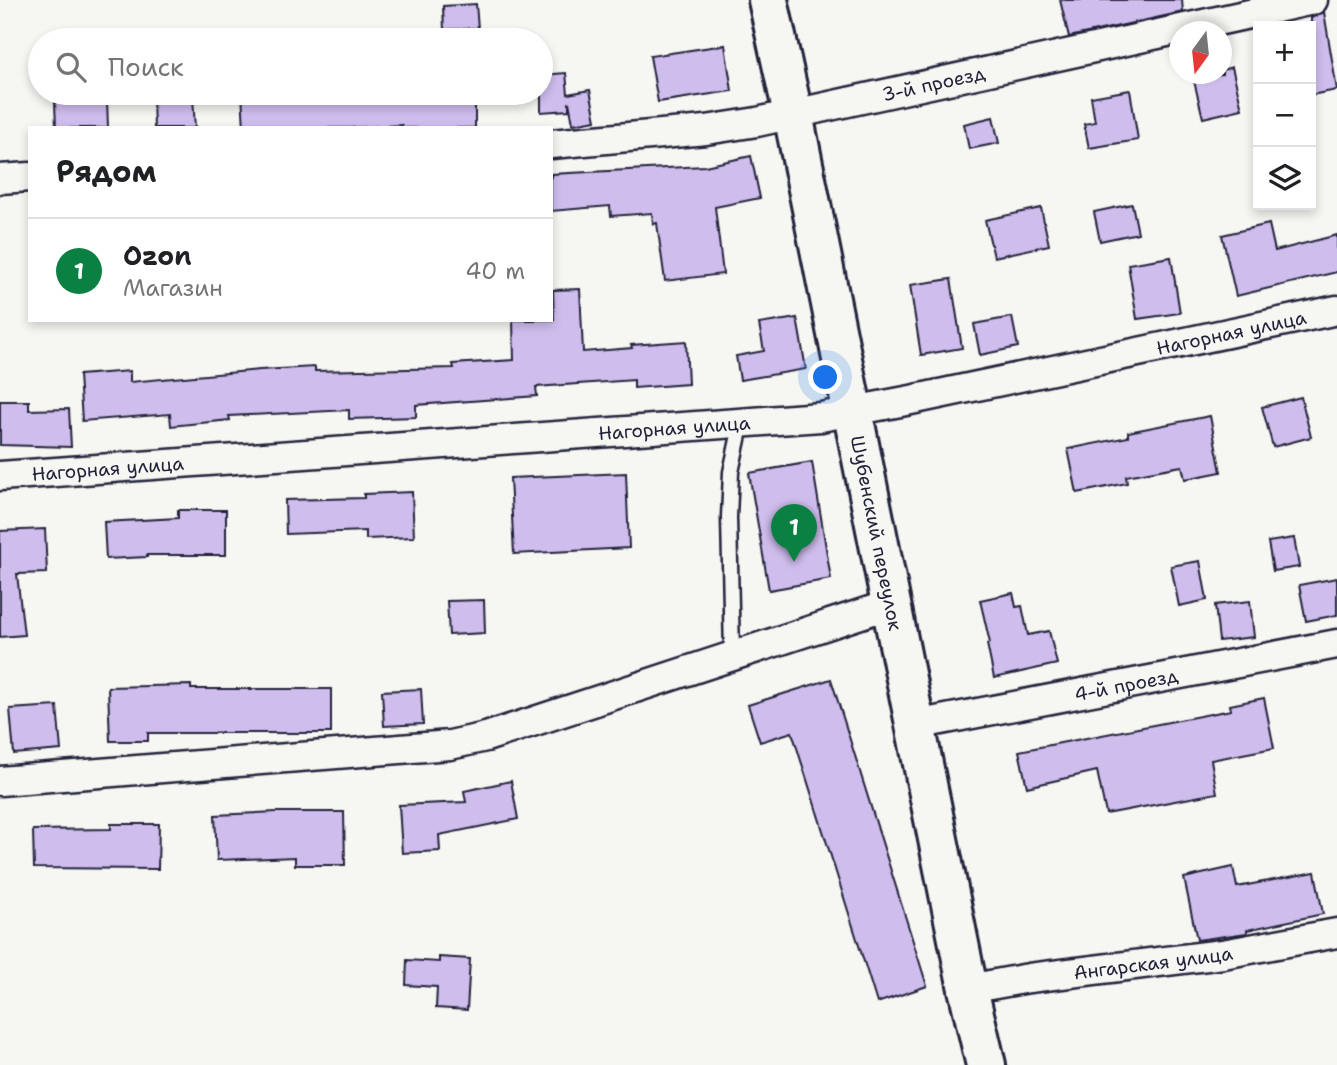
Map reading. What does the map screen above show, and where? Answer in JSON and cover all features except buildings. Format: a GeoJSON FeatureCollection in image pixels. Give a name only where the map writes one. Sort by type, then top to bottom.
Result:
{"type":"FeatureCollection","features":[{"type":"Feature","properties":{"kind":"main road","name":"Шубенский переулок"},"geometry":{"type":"LineString","coordinates":[[768,0],[968,989],[986,1065]]}},
{"type":"Feature","properties":{"kind":"street","name":"3-й проезд"},"geometry":{"type":"LineString","coordinates":[[553,144],[706,130],[793,114],[1313,0]]}},
{"type":"Feature","properties":{"kind":"street"},"geometry":{"type":"LineString","coordinates":[[0,179],[28,177]]}},
{"type":"Feature","properties":{"kind":"street","name":"Нагорная улица"},"geometry":{"type":"LineString","coordinates":[[0,476],[821,417],[1337,310]]}},
{"type":"Feature","properties":{"kind":"street"},"geometry":{"type":"LineString","coordinates":[[0,781],[450,745],[486,737],[891,604]]}},
{"type":"Feature","properties":{"kind":"street","name":"4-й проезд"},"geometry":{"type":"LineString","coordinates":[[915,725],[1337,644]]}},
{"type":"Feature","properties":{"kind":"street","name":"Ангарская улица"},"geometry":{"type":"LineString","coordinates":[[968,989],[1029,978],[1223,954],[1337,933]]}},
{"type":"Feature","properties":{"kind":"lane"},"geometry":{"type":"LineString","coordinates":[[732,655],[729,517],[731,472],[741,421]]}},
{"type":"Feature","properties":{"kind":"place","name":"Ozon"},"geometry":{"type":"Point","coordinates":[794,562]}}]}
